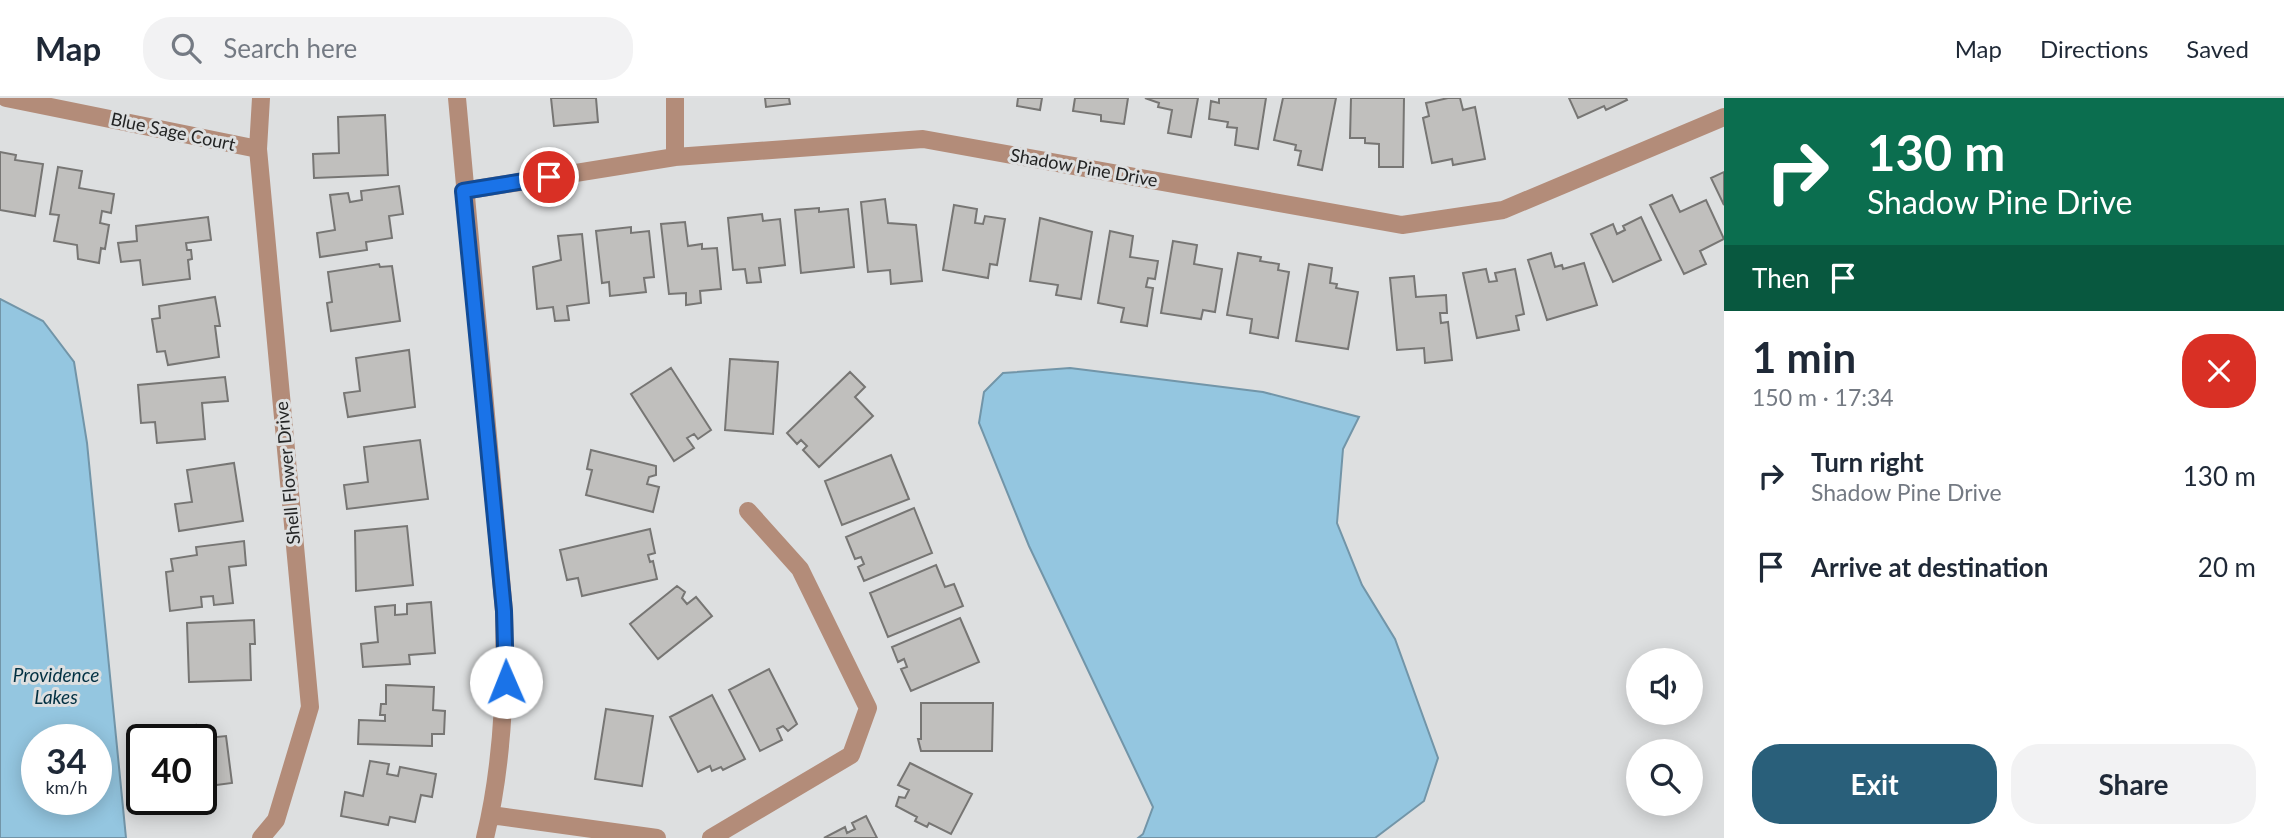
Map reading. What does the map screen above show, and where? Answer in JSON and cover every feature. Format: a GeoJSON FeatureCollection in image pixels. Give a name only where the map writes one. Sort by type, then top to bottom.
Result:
{"type":"FeatureCollection","features":[{"type":"Feature","properties":{"kind":"street","name":"Blue Sage Court"},"geometry":{"type":"LineString","coordinates":[[6,98],[258,149]]}},
{"type":"Feature","properties":{"kind":"street","name":"Shell Flower Drive"},"geometry":{"type":"LineString","coordinates":[[261,98],[258,149],[310,707],[276,820],[261,838]]}},
{"type":"Feature","properties":{"kind":"street"},"geometry":{"type":"LineString","coordinates":[[457,98],[463,191],[504,611],[506,682],[491,815],[485,838]]}},
{"type":"Feature","properties":{"kind":"street"},"geometry":{"type":"LineString","coordinates":[[675,98],[676,157]]}},
{"type":"Feature","properties":{"kind":"street","name":"Shadow Pine Drive"},"geometry":{"type":"LineString","coordinates":[[463,191],[676,157],[923,138],[1402,225],[1503,210],[1724,117]]}},
{"type":"Feature","properties":{"kind":"street"},"geometry":{"type":"LineString","coordinates":[[711,838],[851,755],[868,708],[800,569],[748,511]]}},
{"type":"Feature","properties":{"kind":"street"},"geometry":{"type":"LineString","coordinates":[[491,815],[657,838]]}},
{"type":"Feature","properties":{"kind":"water","name":"Providence Lakes"},"geometry":{"type":"Polygon","coordinates":[[[0,299],[43,321],[74,362],[87,443],[126,838],[0,838],[0,299]]]}},
{"type":"Feature","properties":{"kind":"water"},"geometry":{"type":"Polygon","coordinates":[[[1070,368],[1263,392],[1359,417],[1343,449],[1337,523],[1362,585],[1395,639],[1438,758],[1424,801],[1375,838],[1138,838],[1143,834],[1153,807],[1029,546],[979,423],[984,392],[1003,373],[1070,368]]]}},
{"type":"Feature","properties":{"kind":"building"},"geometry":{"type":"Polygon","coordinates":[[[551,98],[596,98],[598,122],[554,126],[551,98]]]}},
{"type":"Feature","properties":{"kind":"building"},"geometry":{"type":"Polygon","coordinates":[[[765,98],[789,98],[790,104],[766,107],[765,98]]]}},
{"type":"Feature","properties":{"kind":"building"},"geometry":{"type":"Polygon","coordinates":[[[1018,98],[1042,98],[1040,110],[1017,106],[1018,98]]]}},
{"type":"Feature","properties":{"kind":"building"},"geometry":{"type":"Polygon","coordinates":[[[1075,98],[1128,98],[1124,124],[1101,121],[1101,115],[1073,111],[1075,98]]]}},
{"type":"Feature","properties":{"kind":"building"},"geometry":{"type":"Polygon","coordinates":[[[1145,98],[1198,98],[1191,137],[1168,133],[1172,110],[1158,107],[1159,103],[1145,98]]]}},
{"type":"Feature","properties":{"kind":"building"},"geometry":{"type":"Polygon","coordinates":[[[1219,98],[1266,98],[1258,149],[1235,145],[1237,128],[1227,127],[1228,122],[1209,119],[1211,101],[1219,103],[1219,98]]]}},
{"type":"Feature","properties":{"kind":"building"},"geometry":{"type":"Polygon","coordinates":[[[1283,98],[1336,98],[1322,170],[1298,165],[1301,151],[1295,150],[1296,145],[1274,140],[1283,98]]]}},
{"type":"Feature","properties":{"kind":"building"},"geometry":{"type":"Polygon","coordinates":[[[1351,98],[1404,98],[1403,167],[1379,167],[1379,144],[1365,143],[1365,138],[1350,138],[1351,98]]]}},
{"type":"Feature","properties":{"kind":"building"},"geometry":{"type":"Polygon","coordinates":[[[1460,98],[1463,110],[1475,107],[1485,159],[1453,165],[1452,159],[1432,163],[1423,118],[1429,116],[1426,103],[1460,98]]]}},
{"type":"Feature","properties":{"kind":"building"},"geometry":{"type":"Polygon","coordinates":[[[1569,98],[1627,100],[1606,110],[1604,106],[1578,118],[1569,98]]]}},
{"type":"Feature","properties":{"kind":"building"},"geometry":{"type":"Polygon","coordinates":[[[385,115],[388,175],[314,178],[313,154],[339,153],[338,117],[385,115]]]}},
{"type":"Feature","properties":{"kind":"building"},"geometry":{"type":"Polygon","coordinates":[[[0,152],[16,155],[15,160],[43,164],[35,216],[0,210],[0,152]]]}},
{"type":"Feature","properties":{"kind":"building"},"geometry":{"type":"Polygon","coordinates":[[[58,167],[82,171],[79,188],[114,194],[111,213],[102,211],[100,223],[109,225],[105,249],[101,248],[99,263],[78,259],[77,245],[54,241],[59,215],[50,214],[58,167]]]}},
{"type":"Feature","properties":{"kind":"building"},"geometry":{"type":"Polygon","coordinates":[[[1724,172],[1724,205],[1711,178],[1724,172]]]}},
{"type":"Feature","properties":{"kind":"building"},"geometry":{"type":"Polygon","coordinates":[[[399,186],[403,214],[389,216],[392,238],[366,242],[367,250],[320,257],[317,233],[335,230],[330,195],[348,193],[350,202],[362,200],[361,191],[399,186]]]}},
{"type":"Feature","properties":{"kind":"building"},"geometry":{"type":"Polygon","coordinates":[[[1672,195],[1680,212],[1706,200],[1724,239],[1700,251],[1706,264],[1684,274],[1650,205],[1672,195]]]}},
{"type":"Feature","properties":{"kind":"building"},"geometry":{"type":"Polygon","coordinates":[[[885,199],[888,223],[916,225],[922,281],[891,284],[890,270],[868,272],[861,202],[885,199]]]}},
{"type":"Feature","properties":{"kind":"building"},"geometry":{"type":"Polygon","coordinates":[[[954,205],[977,209],[975,223],[983,224],[985,216],[1005,219],[997,265],[990,264],[988,278],[943,270],[954,205]]]}},
{"type":"Feature","properties":{"kind":"building"},"geometry":{"type":"Polygon","coordinates":[[[819,208],[819,212],[848,209],[854,267],[801,273],[795,210],[819,208]]]}},
{"type":"Feature","properties":{"kind":"building"},"geometry":{"type":"Polygon","coordinates":[[[762,214],[763,221],[780,219],[785,265],[759,268],[761,282],[747,283],[745,269],[733,270],[728,218],[762,214]]]}},
{"type":"Feature","properties":{"kind":"building"},"geometry":{"type":"Polygon","coordinates":[[[208,217],[211,240],[186,243],[187,250],[191,250],[192,259],[188,260],[190,279],[143,285],[140,260],[121,262],[118,243],[137,241],[136,226],[208,217]]]}},
{"type":"Feature","properties":{"kind":"building"},"geometry":{"type":"Polygon","coordinates":[[[1641,217],[1661,260],[1613,282],[1591,234],[1613,224],[1617,234],[1625,230],[1623,226],[1641,217]]]}},
{"type":"Feature","properties":{"kind":"building"},"geometry":{"type":"Polygon","coordinates":[[[1040,218],[1092,232],[1081,299],[1056,295],[1058,285],[1030,281],[1040,218]]]}},
{"type":"Feature","properties":{"kind":"building"},"geometry":{"type":"Polygon","coordinates":[[[685,222],[688,246],[702,244],[702,249],[717,248],[721,289],[700,291],[701,303],[686,305],[686,293],[669,294],[661,224],[685,222]]]}},
{"type":"Feature","properties":{"kind":"building"},"geometry":{"type":"Polygon","coordinates":[[[631,227],[631,233],[649,231],[654,277],[644,278],[646,292],[610,296],[609,282],[602,283],[596,231],[631,227]]]}},
{"type":"Feature","properties":{"kind":"building"},"geometry":{"type":"Polygon","coordinates":[[[1110,231],[1133,236],[1130,257],[1158,261],[1155,279],[1148,278],[1146,287],[1153,288],[1147,326],[1121,322],[1124,308],[1098,303],[1110,231]]]}},
{"type":"Feature","properties":{"kind":"building"},"geometry":{"type":"Polygon","coordinates":[[[582,234],[589,303],[567,306],[569,320],[555,321],[553,307],[537,309],[533,267],[561,260],[558,236],[582,234]]]}},
{"type":"Feature","properties":{"kind":"building"},"geometry":{"type":"Polygon","coordinates":[[[1173,241],[1197,245],[1194,264],[1222,269],[1215,312],[1203,310],[1201,319],[1161,313],[1173,241]]]}},
{"type":"Feature","properties":{"kind":"building"},"geometry":{"type":"Polygon","coordinates":[[[1238,253],[1261,257],[1260,261],[1279,264],[1278,270],[1289,272],[1278,338],[1250,333],[1252,319],[1227,315],[1238,253]]]}},
{"type":"Feature","properties":{"kind":"building"},"geometry":{"type":"Polygon","coordinates":[[[1551,253],[1555,267],[1562,265],[1563,269],[1584,263],[1597,305],[1547,320],[1528,260],[1551,253]]]}},
{"type":"Feature","properties":{"kind":"building"},"geometry":{"type":"Polygon","coordinates":[[[379,264],[380,267],[392,266],[400,321],[331,331],[327,303],[332,302],[328,272],[379,264]]]}},
{"type":"Feature","properties":{"kind":"building"},"geometry":{"type":"Polygon","coordinates":[[[1309,264],[1332,268],[1330,283],[1337,284],[1336,288],[1358,292],[1348,349],[1296,341],[1309,264]]]}},
{"type":"Feature","properties":{"kind":"building"},"geometry":{"type":"Polygon","coordinates":[[[1486,269],[1489,282],[1497,281],[1495,273],[1515,269],[1524,314],[1516,316],[1519,330],[1477,338],[1463,273],[1486,269]]]}},
{"type":"Feature","properties":{"kind":"building"},"geometry":{"type":"Polygon","coordinates":[[[1414,276],[1416,297],[1446,295],[1447,313],[1440,313],[1441,323],[1448,322],[1452,360],[1425,363],[1424,348],[1397,350],[1390,278],[1414,276]]]}},
{"type":"Feature","properties":{"kind":"building"},"geometry":{"type":"Polygon","coordinates":[[[215,297],[220,326],[215,326],[219,357],[168,365],[165,351],[157,352],[152,319],[160,318],[159,306],[215,297]]]}},
{"type":"Feature","properties":{"kind":"building"},"geometry":{"type":"Polygon","coordinates":[[[409,350],[415,407],[348,417],[344,393],[360,391],[356,358],[409,350]]]}},
{"type":"Feature","properties":{"kind":"building"},"geometry":{"type":"Polygon","coordinates":[[[730,359],[778,362],[773,434],[725,430],[730,359]]]}},
{"type":"Feature","properties":{"kind":"building"},"geometry":{"type":"Polygon","coordinates":[[[671,368],[711,430],[698,439],[694,434],[687,438],[694,448],[674,461],[631,394],[671,368]]]}},
{"type":"Feature","properties":{"kind":"building"},"geometry":{"type":"Polygon","coordinates":[[[850,372],[865,387],[855,397],[873,416],[819,467],[803,450],[807,446],[801,440],[797,444],[787,433],[850,372]]]}},
{"type":"Feature","properties":{"kind":"building"},"geometry":{"type":"Polygon","coordinates":[[[225,377],[228,401],[202,403],[205,439],[157,443],[155,422],[141,423],[138,385],[225,377]]]}},
{"type":"Feature","properties":{"kind":"building"},"geometry":{"type":"Polygon","coordinates":[[[420,440],[428,499],[347,509],[344,485],[368,482],[364,447],[420,440]]]}},
{"type":"Feature","properties":{"kind":"building"},"geometry":{"type":"Polygon","coordinates":[[[591,450],[656,466],[656,475],[649,477],[647,484],[659,487],[653,512],[586,495],[592,470],[587,469],[591,450]]]}},
{"type":"Feature","properties":{"kind":"building"},"geometry":{"type":"Polygon","coordinates":[[[891,455],[909,499],[842,525],[825,481],[891,455]]]}},
{"type":"Feature","properties":{"kind":"building"},"geometry":{"type":"Polygon","coordinates":[[[234,463],[243,521],[179,531],[175,504],[192,502],[187,470],[234,463]]]}},
{"type":"Feature","properties":{"kind":"building"},"geometry":{"type":"Polygon","coordinates":[[[914,508],[932,553],[864,581],[858,567],[864,564],[861,557],[855,559],[846,537],[914,508]]]}},
{"type":"Feature","properties":{"kind":"building"},"geometry":{"type":"Polygon","coordinates":[[[407,526],[413,585],[356,591],[355,531],[407,526]]]}},
{"type":"Feature","properties":{"kind":"building"},"geometry":{"type":"Polygon","coordinates":[[[650,529],[655,553],[648,555],[650,562],[653,561],[657,579],[582,596],[578,578],[567,580],[560,550],[650,529]]]}},
{"type":"Feature","properties":{"kind":"building"},"geometry":{"type":"Polygon","coordinates":[[[244,541],[246,565],[229,567],[233,603],[214,605],[213,596],[201,597],[202,607],[170,611],[166,572],[173,571],[171,559],[197,555],[196,547],[244,541]]]}},
{"type":"Feature","properties":{"kind":"building"},"geometry":{"type":"Polygon","coordinates":[[[936,565],[945,587],[954,584],[963,606],[888,637],[870,593],[936,565]]]}},
{"type":"Feature","properties":{"kind":"building"},"geometry":{"type":"Polygon","coordinates":[[[677,586],[685,592],[682,598],[687,604],[696,597],[712,616],[658,659],[630,624],[677,586]]]}},
{"type":"Feature","properties":{"kind":"building"},"geometry":{"type":"Polygon","coordinates":[[[431,602],[435,653],[409,655],[410,664],[363,667],[361,644],[378,642],[375,607],[395,605],[395,615],[407,614],[407,604],[431,602]]]}},
{"type":"Feature","properties":{"kind":"building"},"geometry":{"type":"Polygon","coordinates":[[[960,618],[979,662],[911,691],[901,669],[907,667],[904,659],[898,662],[892,647],[960,618]]]}},
{"type":"Feature","properties":{"kind":"building"},"geometry":{"type":"Polygon","coordinates":[[[254,620],[255,644],[250,644],[251,680],[189,682],[187,623],[254,620]]]}},
{"type":"Feature","properties":{"kind":"building"},"geometry":{"type":"Polygon","coordinates":[[[769,669],[797,724],[788,731],[783,726],[777,729],[782,740],[760,751],[729,690],[769,669]]]}},
{"type":"Feature","properties":{"kind":"building"},"geometry":{"type":"Polygon","coordinates":[[[386,685],[434,687],[433,710],[445,711],[444,734],[432,734],[432,746],[358,744],[359,720],[385,721],[385,715],[380,715],[381,704],[386,704],[386,685]]]}},
{"type":"Feature","properties":{"kind":"building"},"geometry":{"type":"Polygon","coordinates":[[[712,695],[745,759],[723,770],[721,767],[712,771],[710,766],[698,772],[670,717],[712,695]]]}},
{"type":"Feature","properties":{"kind":"building"},"geometry":{"type":"Polygon","coordinates":[[[921,703],[993,703],[992,751],[921,751],[918,739],[921,739],[921,703]]]}},
{"type":"Feature","properties":{"kind":"building"},"geometry":{"type":"Polygon","coordinates":[[[606,709],[653,716],[642,786],[595,779],[606,709]]]}},
{"type":"Feature","properties":{"kind":"building"},"geometry":{"type":"Polygon","coordinates":[[[226,736],[232,783],[217,785],[217,737],[226,736]]]}},
{"type":"Feature","properties":{"kind":"building"},"geometry":{"type":"Polygon","coordinates":[[[370,761],[389,764],[387,774],[398,776],[400,767],[436,774],[432,797],[421,795],[415,822],[390,817],[388,825],[341,816],[345,792],[363,796],[370,761]]]}},
{"type":"Feature","properties":{"kind":"building"},"geometry":{"type":"Polygon","coordinates":[[[910,763],[972,794],[951,834],[929,823],[927,827],[915,821],[917,817],[896,806],[899,797],[905,798],[909,790],[898,785],[910,763]]]}},
{"type":"Feature","properties":{"kind":"building"},"geometry":{"type":"Polygon","coordinates":[[[866,816],[877,838],[824,838],[845,827],[847,833],[855,829],[852,823],[866,816]]]}},
{"type":"Feature","properties":{"kind":"route"},"geometry":{"type":"LineString","coordinates":[[506,682],[504,611],[463,191],[549,177]]}}]}
